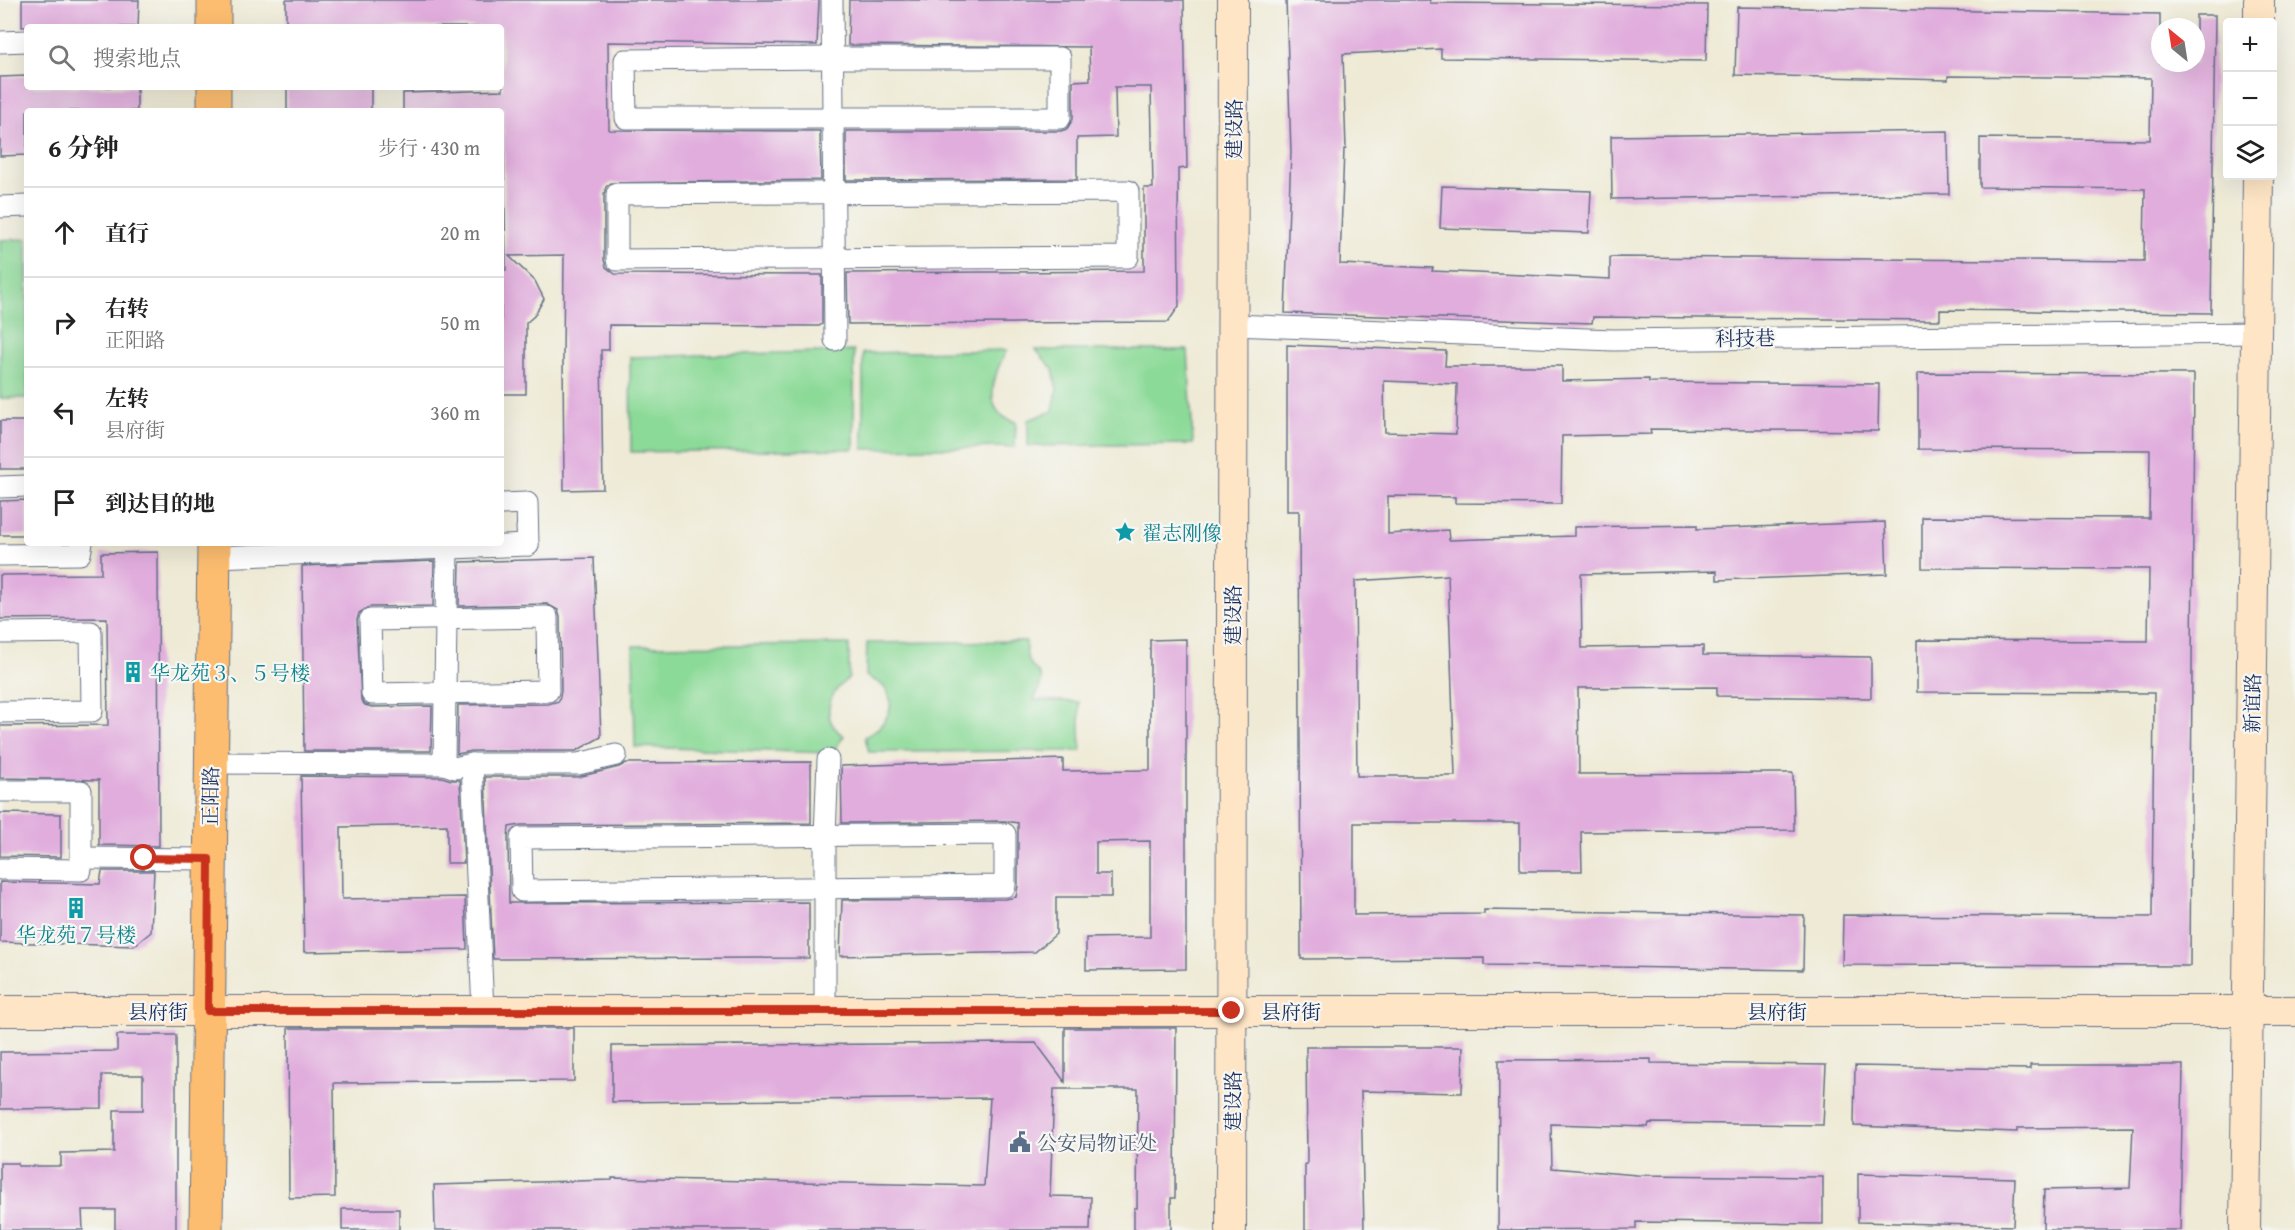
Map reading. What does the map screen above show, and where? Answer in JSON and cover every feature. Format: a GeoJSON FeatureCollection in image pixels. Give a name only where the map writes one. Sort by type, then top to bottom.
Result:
{"type":"FeatureCollection","features":[{"type":"Feature","properties":{"kind":"main road"},"geometry":{"type":"LineString","coordinates":[[214,0],[214,24]]}},
{"type":"Feature","properties":{"kind":"main road"},"geometry":{"type":"LineString","coordinates":[[214,90],[214,108]]}},
{"type":"Feature","properties":{"kind":"main road","name":"正阳路"},"geometry":{"type":"LineString","coordinates":[[206,1230],[214,550]]}},
{"type":"Feature","properties":{"kind":"street"},"geometry":{"type":"LineString","coordinates":[[832,0],[835,340]]}},
{"type":"Feature","properties":{"kind":"street","name":"建设路"},"geometry":{"type":"LineString","coordinates":[[1232,1230],[1233,0]]}},
{"type":"Feature","properties":{"kind":"street"},"geometry":{"type":"LineString","coordinates":[[2259,0],[2259,18]]}},
{"type":"Feature","properties":{"kind":"street"},"geometry":{"type":"LineString","coordinates":[[0,42],[24,41]]}},
{"type":"Feature","properties":{"kind":"street"},"geometry":{"type":"LineString","coordinates":[[833,58],[1060,58],[1060,118],[626,118],[626,60],[833,58]]}},
{"type":"Feature","properties":{"kind":"street","name":"新谊路"},"geometry":{"type":"LineString","coordinates":[[2245,1230],[2258,180]]}},
{"type":"Feature","properties":{"kind":"street"},"geometry":{"type":"LineString","coordinates":[[1128,191],[1128,257],[617,260],[617,194],[834,192],[1128,191]]}},
{"type":"Feature","properties":{"kind":"street"},"geometry":{"type":"LineString","coordinates":[[0,207],[24,206]]}},
{"type":"Feature","properties":{"kind":"street","name":"科技巷"},"geometry":{"type":"LineString","coordinates":[[1232,325],[1613,340],[2257,333]]}},
{"type":"Feature","properties":{"kind":"street"},"geometry":{"type":"LineString","coordinates":[[0,487],[24,486]]}},
{"type":"Feature","properties":{"kind":"street"},"geometry":{"type":"LineString","coordinates":[[504,504],[527,503],[527,536],[504,539]]}},
{"type":"Feature","properties":{"kind":"street"},"geometry":{"type":"LineString","coordinates":[[0,555],[80,554],[81,546]]}},
{"type":"Feature","properties":{"kind":"street"},"geometry":{"type":"LineString","coordinates":[[214,550],[460,546]]}},
{"type":"Feature","properties":{"kind":"street"},"geometry":{"type":"LineString","coordinates":[[444,764],[447,548]]}},
{"type":"Feature","properties":{"kind":"street"},"geometry":{"type":"LineString","coordinates":[[547,617],[548,691],[372,694],[370,620],[446,619],[547,617]]}},
{"type":"Feature","properties":{"kind":"street"},"geometry":{"type":"LineString","coordinates":[[0,633],[91,632],[92,700],[92,711],[0,712]]}},
{"type":"Feature","properties":{"kind":"street"},"geometry":{"type":"LineString","coordinates":[[210,763],[444,764],[455,768],[472,764],[578,764],[616,755]]}},
{"type":"Feature","properties":{"kind":"street"},"geometry":{"type":"LineString","coordinates":[[825,1011],[825,836],[828,760]]}},
{"type":"Feature","properties":{"kind":"street"},"geometry":{"type":"LineString","coordinates":[[472,764],[483,1011]]}},
{"type":"Feature","properties":{"kind":"street"},"geometry":{"type":"LineString","coordinates":[[0,791],[81,791],[81,870],[0,869]]}},
{"type":"Feature","properties":{"kind":"street"},"geometry":{"type":"LineString","coordinates":[[1005,834],[1005,886],[522,891],[521,838],[825,836],[1005,834]]}},
{"type":"Feature","properties":{"kind":"street"},"geometry":{"type":"LineString","coordinates":[[81,858],[209,859]]}},
{"type":"Feature","properties":{"kind":"street","name":"县府街"},"geometry":{"type":"LineString","coordinates":[[0,1011],[2295,1011]]}},
{"type":"Feature","properties":{"kind":"green space"},"geometry":{"type":"Polygon","coordinates":[[[24,239],[24,398],[0,398],[0,240],[24,239]]]}},
{"type":"Feature","properties":{"kind":"green space"},"geometry":{"type":"Polygon","coordinates":[[[1007,350],[994,381],[993,401],[997,410],[1004,417],[1016,422],[1015,447],[863,449],[863,353],[1007,350]]]}},
{"type":"Feature","properties":{"kind":"green space"},"geometry":{"type":"Polygon","coordinates":[[[1036,350],[1188,350],[1193,444],[1028,446],[1028,420],[1053,411],[1057,390],[1053,369],[1036,350]]]}},
{"type":"Feature","properties":{"kind":"green space"},"geometry":{"type":"Polygon","coordinates":[[[854,351],[854,449],[631,452],[630,357],[854,351]]]}},
{"type":"Feature","properties":{"kind":"green space"},"geometry":{"type":"Polygon","coordinates":[[[1026,641],[1027,656],[1041,678],[1034,700],[1079,702],[1081,751],[869,752],[865,737],[878,728],[888,716],[890,701],[883,686],[866,676],[867,643],[1026,641]]]}},
{"type":"Feature","properties":{"kind":"green space"},"geometry":{"type":"Polygon","coordinates":[[[849,644],[849,678],[836,691],[829,706],[831,722],[844,736],[832,753],[635,747],[633,646],[849,644]]]}},
{"type":"Feature","properties":{"kind":"building"},"geometry":{"type":"Polygon","coordinates":[[[22,0],[139,0],[138,24],[24,24],[22,27],[22,0]]]}},
{"type":"Feature","properties":{"kind":"building"},"geometry":{"type":"Polygon","coordinates":[[[286,0],[819,0],[817,45],[608,42],[609,130],[820,131],[821,180],[611,183],[606,187],[604,194],[604,260],[606,267],[615,274],[822,275],[822,324],[819,326],[609,325],[609,350],[601,350],[603,489],[564,490],[564,255],[509,256],[535,281],[544,299],[534,316],[526,323],[526,394],[504,394],[504,270],[506,270],[504,108],[403,108],[403,93],[504,90],[504,24],[286,24],[286,0]]]}},
{"type":"Feature","properties":{"kind":"building"},"geometry":{"type":"Polygon","coordinates":[[[849,0],[1184,0],[1187,168],[1178,169],[1179,306],[1168,322],[848,324],[847,273],[1144,271],[1144,188],[1153,188],[1151,87],[1115,87],[1116,137],[1077,138],[1077,179],[846,180],[846,131],[1061,131],[1067,129],[1073,119],[1073,81],[1090,80],[1089,47],[848,45],[849,0]]]}},
{"type":"Feature","properties":{"kind":"building"},"geometry":{"type":"Polygon","coordinates":[[[1286,0],[1707,5],[1706,61],[1441,58],[1441,49],[1343,54],[1346,149],[1344,149],[1340,264],[1433,268],[1432,271],[1610,279],[1610,257],[2144,261],[2145,189],[1980,187],[1980,138],[2150,140],[2151,78],[1948,76],[1948,80],[1735,75],[1737,7],[2160,14],[2160,18],[2151,18],[2151,72],[2205,72],[2205,18],[2196,18],[2196,15],[2215,15],[2211,313],[1940,310],[1940,320],[1593,317],[1592,323],[1285,313],[1291,152],[1286,0]]]}},
{"type":"Feature","properties":{"kind":"building"},"geometry":{"type":"Polygon","coordinates":[[[24,76],[24,90],[137,90],[137,108],[24,108],[24,155],[0,156],[0,77],[24,76]]]}},
{"type":"Feature","properties":{"kind":"building"},"geometry":{"type":"Polygon","coordinates":[[[287,90],[371,90],[371,108],[287,108],[287,90]]]}},
{"type":"Feature","properties":{"kind":"building"},"geometry":{"type":"Polygon","coordinates":[[[1948,131],[1949,194],[1612,199],[1611,136],[1948,131]]]}},
{"type":"Feature","properties":{"kind":"building"},"geometry":{"type":"Polygon","coordinates":[[[1442,186],[1591,191],[1589,233],[1440,228],[1442,186]]]}},
{"type":"Feature","properties":{"kind":"building"},"geometry":{"type":"Polygon","coordinates":[[[1287,345],[1446,351],[1445,366],[1562,366],[1562,381],[1649,379],[1649,382],[1879,384],[1878,431],[1650,429],[1651,434],[1562,436],[1561,504],[1455,503],[1455,497],[1388,496],[1388,534],[1448,530],[1449,540],[1574,536],[1574,527],[1697,525],[1697,529],[1885,522],[1887,574],[1717,580],[1717,571],[1581,574],[1582,648],[1703,646],[1703,655],[1871,657],[1871,698],[1717,696],[1717,687],[1578,688],[1579,774],[1793,773],[1794,830],[1581,832],[1582,871],[1520,871],[1520,823],[1354,823],[1354,915],[1484,914],[1484,910],[1804,915],[1803,970],[1484,965],[1484,958],[1301,959],[1299,511],[1287,511],[1287,345]],[[1384,381],[1385,432],[1456,434],[1457,384],[1384,381]],[[1448,575],[1355,581],[1357,776],[1455,776],[1448,575]]]}},
{"type":"Feature","properties":{"kind":"building"},"geometry":{"type":"Polygon","coordinates":[[[1918,373],[2194,374],[2190,966],[1842,965],[1843,915],[2152,917],[2154,693],[1917,692],[1917,640],[2148,641],[2149,569],[1922,568],[1922,517],[2149,518],[2150,450],[1918,449],[1918,373]]]}},
{"type":"Feature","properties":{"kind":"building"},"geometry":{"type":"Polygon","coordinates":[[[0,421],[24,421],[24,469],[0,469],[0,421]]]}},
{"type":"Feature","properties":{"kind":"building"},"geometry":{"type":"Polygon","coordinates":[[[24,500],[24,535],[0,535],[0,501],[24,500]]]}},
{"type":"Feature","properties":{"kind":"building","name":"华龙苑３、５号楼"},"geometry":{"type":"Polygon","coordinates":[[[158,552],[159,846],[99,845],[99,780],[0,778],[0,726],[108,725],[107,618],[0,619],[0,575],[101,574],[101,553],[158,552]]]}},
{"type":"Feature","properties":{"kind":"building"},"geometry":{"type":"Polygon","coordinates":[[[594,558],[601,737],[576,751],[472,751],[457,754],[458,705],[548,704],[559,701],[561,691],[558,610],[547,604],[459,606],[460,562],[594,558]]]}},
{"type":"Feature","properties":{"kind":"building"},"geometry":{"type":"Polygon","coordinates":[[[434,561],[433,606],[369,607],[359,613],[357,620],[361,700],[365,705],[372,707],[432,706],[431,751],[304,751],[302,566],[434,561]]]}},
{"type":"Feature","properties":{"kind":"building"},"geometry":{"type":"Polygon","coordinates":[[[1186,639],[1186,969],[1086,970],[1086,938],[1150,937],[1150,841],[1096,842],[1096,874],[1111,874],[1111,897],[1056,897],[1056,934],[1035,952],[840,956],[842,900],[1005,899],[1016,897],[1018,886],[1018,823],[1005,821],[842,823],[841,766],[1063,759],[1063,771],[1150,770],[1150,640],[1186,639]]]}},
{"type":"Feature","properties":{"kind":"building"},"geometry":{"type":"Polygon","coordinates":[[[811,762],[811,823],[521,825],[509,827],[508,838],[509,903],[809,902],[809,958],[493,959],[485,777],[578,777],[619,767],[626,763],[811,762]]]}},
{"type":"Feature","properties":{"kind":"building"},"geometry":{"type":"Polygon","coordinates":[[[301,776],[442,777],[460,780],[464,863],[447,863],[447,825],[341,827],[342,899],[465,897],[467,949],[304,952],[301,776]]]}},
{"type":"Feature","properties":{"kind":"building"},"geometry":{"type":"Polygon","coordinates":[[[0,813],[61,814],[61,857],[0,856],[0,813]]]}},
{"type":"Feature","properties":{"kind":"building","name":"华龙苑７号楼"},"geometry":{"type":"Polygon","coordinates":[[[102,871],[154,871],[151,932],[134,946],[0,942],[0,882],[100,884],[102,871]]]}},
{"type":"Feature","properties":{"kind":"building"},"geometry":{"type":"Polygon","coordinates":[[[288,1028],[574,1028],[574,1081],[334,1083],[335,1197],[289,1198],[288,1028]]]}},
{"type":"Feature","properties":{"kind":"building"},"geometry":{"type":"Polygon","coordinates":[[[1065,1028],[1176,1028],[1175,1198],[1171,1198],[1171,1230],[1134,1230],[1134,1208],[1137,1208],[1138,1089],[1054,1089],[1050,1196],[1091,1197],[1090,1230],[435,1230],[434,1185],[612,1180],[612,1178],[984,1186],[990,1098],[612,1102],[612,1046],[1036,1043],[1065,1082],[1065,1028]]]}},
{"type":"Feature","properties":{"kind":"building"},"geometry":{"type":"Polygon","coordinates":[[[117,1035],[176,1035],[176,1230],[115,1230],[115,1210],[82,1210],[83,1230],[0,1230],[0,1163],[18,1163],[18,1166],[61,1166],[61,1153],[114,1152],[114,1110],[143,1110],[143,1075],[102,1075],[102,1108],[0,1109],[0,1052],[117,1051],[117,1035]]]}},
{"type":"Feature","properties":{"kind":"building"},"geometry":{"type":"Polygon","coordinates":[[[1306,1047],[1463,1047],[1462,1093],[1361,1091],[1364,1230],[1305,1230],[1306,1047]]]}},
{"type":"Feature","properties":{"kind":"building"},"geometry":{"type":"Polygon","coordinates":[[[1651,1059],[1651,1063],[1826,1065],[1823,1125],[1649,1123],[1648,1127],[1551,1124],[1552,1168],[1637,1175],[1823,1177],[1823,1224],[1636,1222],[1636,1229],[1498,1230],[1499,1060],[1651,1059]]]}},
{"type":"Feature","properties":{"kind":"building"},"geometry":{"type":"Polygon","coordinates":[[[2030,1065],[2183,1065],[2180,1230],[2043,1230],[2044,1190],[2130,1188],[2133,1127],[2017,1128],[2017,1132],[1854,1126],[1855,1066],[2030,1069],[2030,1065]]]}},
{"type":"Feature","properties":{"kind":"building"},"geometry":{"type":"Polygon","coordinates":[[[1858,1174],[2015,1178],[2013,1226],[1858,1222],[1858,1174]]]}},
{"type":"Feature","properties":{"kind":"building"},"geometry":{"type":"Polygon","coordinates":[[[342,1209],[399,1209],[399,1230],[342,1230],[342,1209]]]}},
{"type":"Feature","properties":{"kind":"place","name":"翟志刚像"},"geometry":{"type":"Point","coordinates":[1125,532]}},
{"type":"Feature","properties":{"kind":"place","name":"华龙苑３、５号楼"},"geometry":{"type":"Point","coordinates":[133,672]}},
{"type":"Feature","properties":{"kind":"place","name":"华龙苑７号楼"},"geometry":{"type":"Point","coordinates":[76,908]}},
{"type":"Feature","properties":{"kind":"place","name":"公安局物证处"},"geometry":{"type":"Point","coordinates":[1020,1142]}},
{"type":"Feature","properties":{"kind":"route"},"geometry":{"type":"LineString","coordinates":[[144,858],[209,859],[208,1011],[1232,1011]]}}]}
